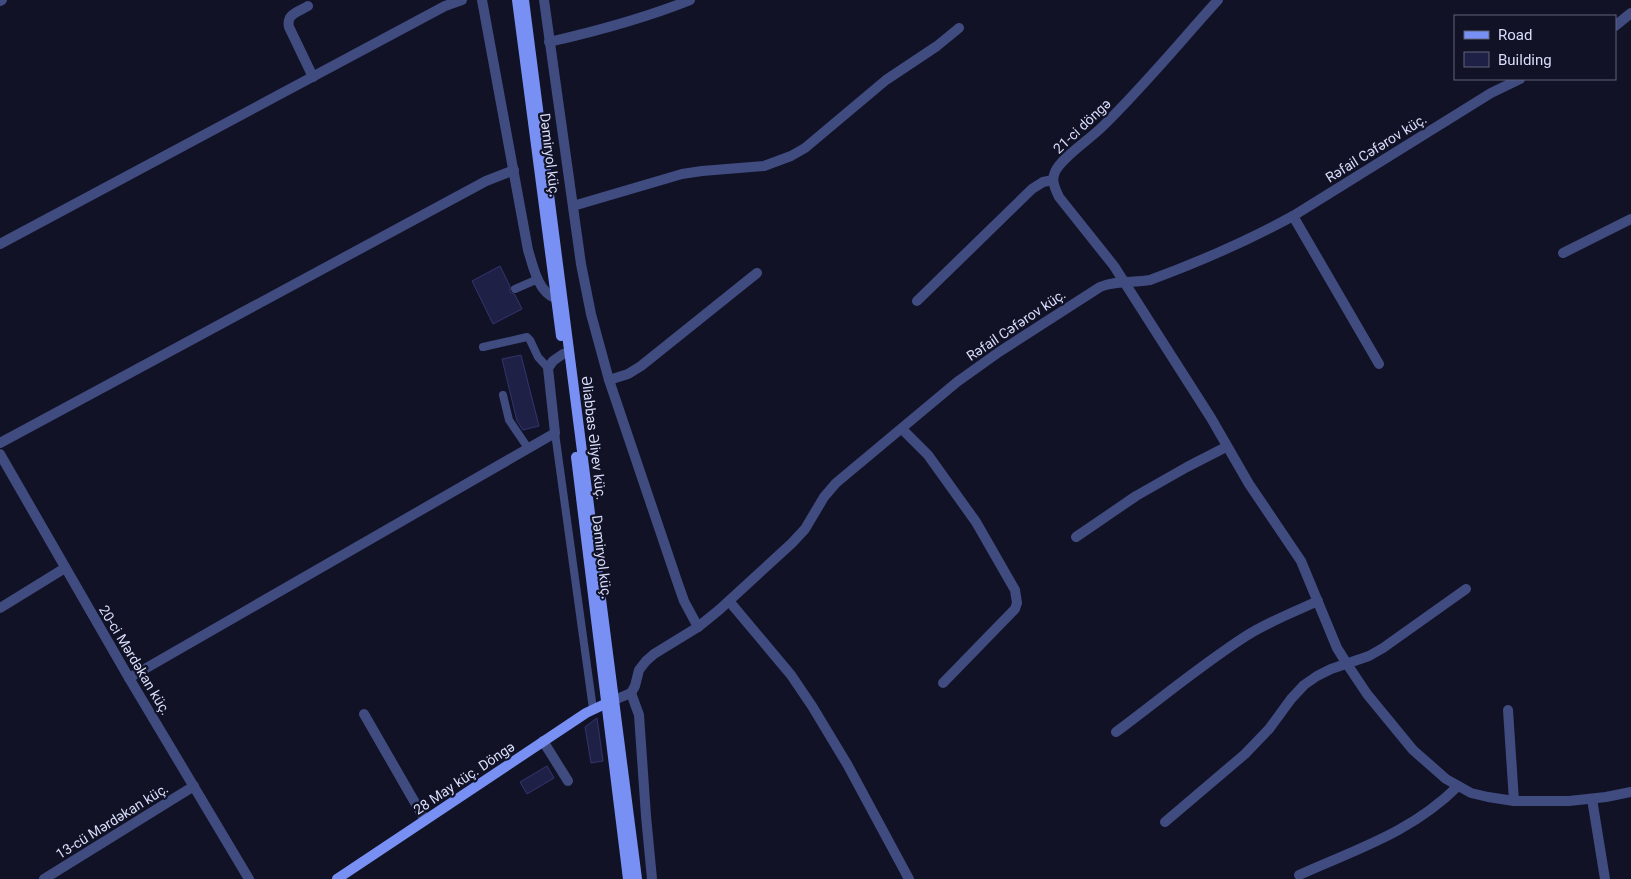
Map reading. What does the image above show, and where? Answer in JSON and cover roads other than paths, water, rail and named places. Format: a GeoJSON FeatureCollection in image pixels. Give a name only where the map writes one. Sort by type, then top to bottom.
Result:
{"type":"FeatureCollection","features":[{"type":"Feature","properties":{"kind":"main road","name":"Dəmiryol küç."},"geometry":{"type":"LineString","coordinates":[[517,0],[555,298],[611,702],[628,879]]}},
{"type":"Feature","properties":{"kind":"main road","name":"Əliabbas Əliyev küç."},"geometry":{"type":"LineString","coordinates":[[524,0],[611,702],[637,879]]}},
{"type":"Feature","properties":{"kind":"main road","name":"28 May küç. Döngə"},"geometry":{"type":"LineString","coordinates":[[338,879],[592,709],[611,702]]}},
{"type":"Feature","properties":{"kind":"street"},"geometry":{"type":"LineString","coordinates":[[0,244],[445,6],[462,0]]}},
{"type":"Feature","properties":{"kind":"street"},"geometry":{"type":"LineString","coordinates":[[482,0],[528,250],[538,279],[550,296],[555,298]]}},
{"type":"Feature","properties":{"kind":"street"},"geometry":{"type":"LineString","coordinates":[[544,0],[581,264],[591,314],[609,380],[677,581],[684,601],[698,627]]}},
{"type":"Feature","properties":{"kind":"street"},"geometry":{"type":"LineString","coordinates":[[550,42],[623,23],[690,0]]}},
{"type":"Feature","properties":{"kind":"street","name":"21-ci döngə"},"geometry":{"type":"LineString","coordinates":[[1053,180],[1055,170],[1101,128],[1218,0]]}},
{"type":"Feature","properties":{"kind":"street"},"geometry":{"type":"LineString","coordinates":[[308,6],[290,16],[288,21],[289,27],[313,77]]}},
{"type":"Feature","properties":{"kind":"street"},"geometry":{"type":"LineString","coordinates":[[1616,25],[1631,13]]}},
{"type":"Feature","properties":{"kind":"street"},"geometry":{"type":"LineString","coordinates":[[573,206],[682,174],[764,166],[791,156],[804,148],[886,80],[937,46],[959,28]]}},
{"type":"Feature","properties":{"kind":"street","name":"Rəfail Cəfərov küç."},"geometry":{"type":"LineString","coordinates":[[631,693],[639,670],[646,660],[698,627],[792,544],[805,528],[824,497],[836,483],[957,382],[1007,347],[1100,287],[1110,283],[1142,281],[1162,275],[1234,246],[1293,216],[1482,98],[1518,80]]}},
{"type":"Feature","properties":{"kind":"street"},"geometry":{"type":"LineString","coordinates":[[0,443],[486,182],[514,170]]}},
{"type":"Feature","properties":{"kind":"street"},"geometry":{"type":"LineString","coordinates":[[917,301],[1032,189],[1043,182],[1053,180],[1059,197],[1103,250],[1211,418],[1249,484],[1301,561],[1338,648],[1347,664],[1367,694],[1413,750],[1431,767],[1458,786],[1471,793],[1488,798],[1538,802],[1592,800],[1631,792]]}},
{"type":"Feature","properties":{"kind":"street"},"geometry":{"type":"LineString","coordinates":[[1293,216],[1379,364]]}},
{"type":"Feature","properties":{"kind":"street"},"geometry":{"type":"LineString","coordinates":[[1563,253],[1631,219]]}},
{"type":"Feature","properties":{"kind":"street"},"geometry":{"type":"LineString","coordinates":[[609,380],[628,374],[641,366],[757,273]]}},
{"type":"Feature","properties":{"kind":"street"},"geometry":{"type":"LineString","coordinates":[[129,678],[554,433],[548,368],[553,361],[563,354]]}},
{"type":"Feature","properties":{"kind":"street"},"geometry":{"type":"LineString","coordinates":[[902,429],[928,455],[971,514],[1002,565],[1016,590],[1017,596],[1015,609],[943,683]]}},
{"type":"Feature","properties":{"kind":"street"},"geometry":{"type":"LineString","coordinates":[[1076,537],[1136,496],[1226,447]]}},
{"type":"Feature","properties":{"kind":"street","name":"20-ci Mərdəkan küç."},"geometry":{"type":"LineString","coordinates":[[0,454],[129,678],[249,879]]}},
{"type":"Feature","properties":{"kind":"street"},"geometry":{"type":"LineString","coordinates":[[0,608],[65,568]]}},
{"type":"Feature","properties":{"kind":"street"},"geometry":{"type":"LineString","coordinates":[[1165,822],[1245,754],[1304,685],[1317,676],[1369,656],[1383,648],[1466,589]]}},
{"type":"Feature","properties":{"kind":"street"},"geometry":{"type":"LineString","coordinates":[[729,601],[790,675],[812,706],[847,764],[909,879]]}},
{"type":"Feature","properties":{"kind":"street"},"geometry":{"type":"LineString","coordinates":[[1116,732],[1247,635],[1318,601]]}},
{"type":"Feature","properties":{"kind":"street"},"geometry":{"type":"LineString","coordinates":[[611,702],[631,693],[639,715],[652,879]]}},
{"type":"Feature","properties":{"kind":"street"},"geometry":{"type":"LineString","coordinates":[[1508,710],[1514,801]]}},
{"type":"Feature","properties":{"kind":"street"},"geometry":{"type":"LineString","coordinates":[[364,714],[425,820]]}},
{"type":"Feature","properties":{"kind":"street"},"geometry":{"type":"LineString","coordinates":[[543,741],[568,781]]}},
{"type":"Feature","properties":{"kind":"street","name":"13-cü Mərdəkan küç."},"geometry":{"type":"LineString","coordinates":[[44,879],[194,786]]}},
{"type":"Feature","properties":{"kind":"street"},"geometry":{"type":"LineString","coordinates":[[1299,875],[1396,833],[1426,814],[1458,786]]}},
{"type":"Feature","properties":{"kind":"street"},"geometry":{"type":"LineString","coordinates":[[1592,800],[1605,879]]}},
{"type":"Feature","properties":{"kind":"lane"},"geometry":{"type":"LineString","coordinates":[[515,289],[538,279]]}},
{"type":"Feature","properties":{"kind":"lane"},"geometry":{"type":"LineString","coordinates":[[483,347],[527,337],[538,357],[548,368]]}},
{"type":"Feature","properties":{"kind":"lane"},"geometry":{"type":"LineString","coordinates":[[503,395],[509,420],[528,448]]}},
{"type":"Feature","properties":{"kind":"lane"},"geometry":{"type":"LineString","coordinates":[[554,433],[592,709]]}}]}
